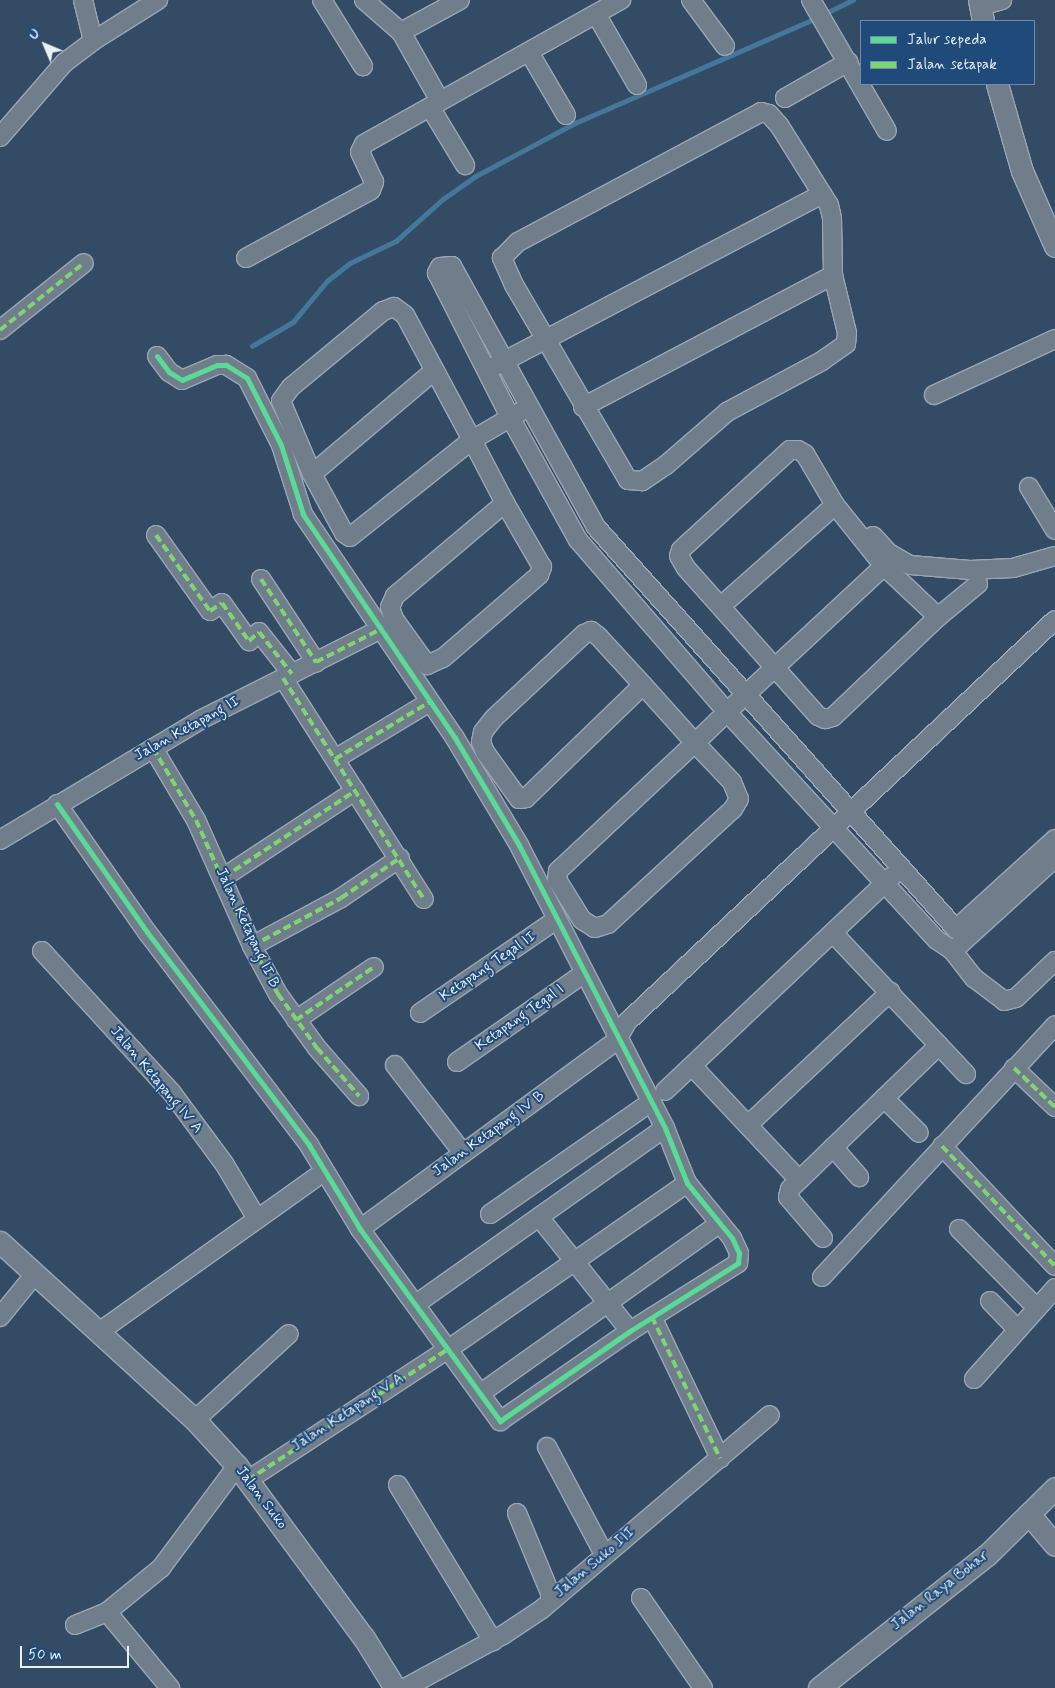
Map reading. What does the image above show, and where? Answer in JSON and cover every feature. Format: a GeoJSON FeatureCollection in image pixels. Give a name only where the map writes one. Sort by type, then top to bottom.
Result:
{"type":"FeatureCollection","features":[{"type":"Feature","properties":{"kind":"street"},"geometry":{"type":"LineString","coordinates":[[83,0],[93,40]]}},
{"type":"Feature","properties":{"kind":"street"},"geometry":{"type":"LineString","coordinates":[[0,137],[64,63],[93,40],[158,0]]}},
{"type":"Feature","properties":{"kind":"street"},"geometry":{"type":"LineString","coordinates":[[322,0],[363,66]]}},
{"type":"Feature","properties":{"kind":"street"},"geometry":{"type":"LineString","coordinates":[[364,0],[401,32],[465,165]]}},
{"type":"Feature","properties":{"kind":"street"},"geometry":{"type":"LineString","coordinates":[[401,32],[460,0]]}},
{"type":"Feature","properties":{"kind":"street"},"geometry":{"type":"LineString","coordinates":[[246,258],[366,194],[374,182],[360,152],[364,144],[620,0]]}},
{"type":"Feature","properties":{"kind":"street"},"geometry":{"type":"LineString","coordinates":[[691,0],[725,46]]}},
{"type":"Feature","properties":{"kind":"street"},"geometry":{"type":"LineString","coordinates":[[811,0],[860,83]]}},
{"type":"Feature","properties":{"kind":"street"},"geometry":{"type":"LineString","coordinates":[[981,9],[1002,0]]}},
{"type":"Feature","properties":{"kind":"street"},"geometry":{"type":"LineString","coordinates":[[596,14],[637,85]]}},
{"type":"Feature","properties":{"kind":"street"},"geometry":{"type":"LineString","coordinates":[[529,52],[566,115]]}},
{"type":"Feature","properties":{"kind":"street"},"geometry":{"type":"LineString","coordinates":[[784,98],[848,62]]}},
{"type":"Feature","properties":{"kind":"street"},"geometry":{"type":"LineString","coordinates":[[861,85],[887,131]]}},
{"type":"Feature","properties":{"kind":"street"},"geometry":{"type":"LineString","coordinates":[[997,85],[1022,170],[1055,246]]}},
{"type":"Feature","properties":{"kind":"street"},"geometry":{"type":"LineString","coordinates":[[761,112],[769,114],[779,125],[822,194],[832,218],[833,275],[847,333],[846,344],[815,365],[727,412],[666,465],[642,481],[628,480],[583,407],[503,264],[506,250],[761,112]]}},
{"type":"Feature","properties":{"kind":"street"},"geometry":{"type":"LineString","coordinates":[[487,370],[822,194]]}},
{"type":"Feature","properties":{"kind":"street"},"geometry":{"type":"LineString","coordinates":[[0,330],[84,262]]}},
{"type":"Feature","properties":{"kind":"street"},"geometry":{"type":"LineString","coordinates":[[1051,852],[958,929],[899,869],[850,811],[596,527],[528,408],[452,266],[440,267],[437,273],[510,417],[578,540],[727,712],[937,940],[952,950],[974,978],[1004,1001],[1016,998],[1055,961]]}},
{"type":"Feature","properties":{"kind":"street"},"geometry":{"type":"LineString","coordinates":[[583,407],[833,275]]}},
{"type":"Feature","properties":{"kind":"street"},"geometry":{"type":"LineString","coordinates":[[505,503],[392,602],[390,607],[394,619],[427,665],[443,658],[542,571],[541,562],[505,503],[472,440],[434,371],[405,315],[394,307],[383,311],[291,387],[281,406],[312,474],[344,533],[350,537],[472,440],[528,408]]}},
{"type":"Feature","properties":{"kind":"street"},"geometry":{"type":"LineString","coordinates":[[934,395],[1055,339]]}},
{"type":"Feature","properties":{"kind":"street"},"geometry":{"type":"LineString","coordinates":[[57,804],[148,932],[309,1145],[323,1172],[360,1229],[450,1348],[500,1421],[630,1330],[738,1263],[739,1253],[720,1224],[686,1183],[665,1128],[617,1040],[519,845],[430,702],[303,514],[281,445],[242,374],[217,365],[182,380],[169,372],[157,356]]}},
{"type":"Feature","properties":{"kind":"street"},"geometry":{"type":"LineString","coordinates":[[312,474],[434,371]]}},
{"type":"Feature","properties":{"kind":"street"},"geometry":{"type":"LineString","coordinates":[[938,617],[884,566],[835,505],[805,454],[790,450],[681,550],[680,556],[686,568],[818,716],[825,719],[833,717],[938,617],[978,584]]}},
{"type":"Feature","properties":{"kind":"street"},"geometry":{"type":"LineString","coordinates":[[1028,487],[1055,530]]}},
{"type":"Feature","properties":{"kind":"street"},"geometry":{"type":"LineString","coordinates":[[721,606],[835,505]]}},
{"type":"Feature","properties":{"kind":"street"},"geometry":{"type":"LineString","coordinates":[[856,519],[889,552],[910,565],[970,570],[1013,568],[1055,556]]}},
{"type":"Feature","properties":{"kind":"street"},"geometry":{"type":"LineString","coordinates":[[578,540],[596,527]]}},
{"type":"Feature","properties":{"kind":"street"},"geometry":{"type":"LineString","coordinates":[[156,536],[210,611],[222,603],[249,641],[259,632],[288,676],[335,760],[400,858],[424,899]]}},
{"type":"Feature","properties":{"kind":"street"},"geometry":{"type":"LineString","coordinates":[[643,685],[526,798],[519,799],[485,752],[481,742],[483,732],[494,718],[588,632],[598,636],[643,685],[695,742],[732,782],[739,800],[608,924],[595,928],[582,920],[556,874],[695,742],[746,694],[884,566]]}},
{"type":"Feature","properties":{"kind":"street"},"geometry":{"type":"LineString","coordinates":[[261,579],[316,662]]}},
{"type":"Feature","properties":{"kind":"street"},"geometry":{"type":"LineString","coordinates":[[653,626],[670,609]]}},
{"type":"Feature","properties":{"kind":"street"},"geometry":{"type":"LineString","coordinates":[[617,1040],[627,1022],[1055,620]]}},
{"type":"Feature","properties":{"kind":"street","name":"Jalan Ketapang II"},"geometry":{"type":"LineString","coordinates":[[0,840],[153,748],[288,676],[381,630]]}},
{"type":"Feature","properties":{"kind":"street"},"geometry":{"type":"LineString","coordinates":[[335,760],[430,702]]}},
{"type":"Feature","properties":{"kind":"street","name":"Jalan Ketapang II B"},"geometry":{"type":"LineString","coordinates":[[153,748],[196,820],[224,877],[252,946],[296,1020],[359,1096]]}},
{"type":"Feature","properties":{"kind":"street"},"geometry":{"type":"LineString","coordinates":[[224,877],[355,791]]}},
{"type":"Feature","properties":{"kind":"street"},"geometry":{"type":"LineString","coordinates":[[952,950],[1051,852]]}},
{"type":"Feature","properties":{"kind":"street"},"geometry":{"type":"LineString","coordinates":[[252,946],[341,898],[400,858]]}},
{"type":"Feature","properties":{"kind":"street"},"geometry":{"type":"LineString","coordinates":[[665,1091],[693,1067],[899,869]]}},
{"type":"Feature","properties":{"kind":"street","name":"Ketapang Tegal II"},"geometry":{"type":"LineString","coordinates":[[420,1013],[556,920]]}},
{"type":"Feature","properties":{"kind":"street"},"geometry":{"type":"LineString","coordinates":[[833,933],[966,1074]]}},
{"type":"Feature","properties":{"kind":"street","name":"Jalan Ketapang IV A"},"geometry":{"type":"LineString","coordinates":[[42,951],[172,1093],[225,1165],[257,1219]]}},
{"type":"Feature","properties":{"kind":"street"},"geometry":{"type":"LineString","coordinates":[[296,1020],[374,967]]}},
{"type":"Feature","properties":{"kind":"street","name":"Ketapang Tegal I"},"geometry":{"type":"LineString","coordinates":[[457,1062],[583,974]]}},
{"type":"Feature","properties":{"kind":"street"},"geometry":{"type":"LineString","coordinates":[[748,1125],[890,992]]}},
{"type":"Feature","properties":{"kind":"street"},"geometry":{"type":"LineString","coordinates":[[822,1277],[1055,1025]]}},
{"type":"Feature","properties":{"kind":"street","name":"Jalan Ketapang IV B"},"geometry":{"type":"LineString","coordinates":[[360,1229],[617,1040]]}},
{"type":"Feature","properties":{"kind":"street"},"geometry":{"type":"LineString","coordinates":[[823,1238],[788,1197],[790,1189],[939,1044]]}},
{"type":"Feature","properties":{"kind":"street"},"geometry":{"type":"LineString","coordinates":[[395,1065],[463,1153]]}},
{"type":"Feature","properties":{"kind":"street"},"geometry":{"type":"LineString","coordinates":[[693,1067],[799,1180]]}},
{"type":"Feature","properties":{"kind":"street"},"geometry":{"type":"LineString","coordinates":[[1014,1068],[1055,1107]]}},
{"type":"Feature","properties":{"kind":"street"},"geometry":{"type":"LineString","coordinates":[[884,1098],[919,1133]]}},
{"type":"Feature","properties":{"kind":"street"},"geometry":{"type":"LineString","coordinates":[[490,1214],[650,1102]]}},
{"type":"Feature","properties":{"kind":"street"},"geometry":{"type":"LineString","coordinates":[[416,1304],[665,1128]]}},
{"type":"Feature","properties":{"kind":"street"},"geometry":{"type":"LineString","coordinates":[[942,1146],[1055,1266]]}},
{"type":"Feature","properties":{"kind":"street"},"geometry":{"type":"LineString","coordinates":[[833,1148],[860,1177]]}},
{"type":"Feature","properties":{"kind":"street"},"geometry":{"type":"LineString","coordinates":[[99,1332],[323,1172]]}},
{"type":"Feature","properties":{"kind":"street","name":"Jalan Ketapang V A"},"geometry":{"type":"LineString","coordinates":[[242,1473],[450,1348],[686,1183]]}},
{"type":"Feature","properties":{"kind":"street"},"geometry":{"type":"LineString","coordinates":[[539,1217],[630,1330]]}},
{"type":"Feature","properties":{"kind":"street"},"geometry":{"type":"LineString","coordinates":[[481,1393],[720,1224]]}},
{"type":"Feature","properties":{"kind":"street"},"geometry":{"type":"LineString","coordinates":[[959,1229],[1038,1308]]}},
{"type":"Feature","properties":{"kind":"street","name":"Jalan Suko"},"geometry":{"type":"LineString","coordinates":[[0,1242],[195,1420],[242,1473],[364,1638],[396,1688]]}},
{"type":"Feature","properties":{"kind":"street"},"geometry":{"type":"LineString","coordinates":[[0,1317],[35,1274]]}},
{"type":"Feature","properties":{"kind":"street"},"geometry":{"type":"LineString","coordinates":[[974,1379],[1055,1288]]}},
{"type":"Feature","properties":{"kind":"street"},"geometry":{"type":"LineString","coordinates":[[990,1301],[1018,1330]]}},
{"type":"Feature","properties":{"kind":"street"},"geometry":{"type":"LineString","coordinates":[[652,1317],[720,1458]]}},
{"type":"Feature","properties":{"kind":"street"},"geometry":{"type":"LineString","coordinates":[[195,1420],[289,1334]]}},
{"type":"Feature","properties":{"kind":"street","name":"Jalan Suko III"},"geometry":{"type":"LineString","coordinates":[[406,1688],[493,1641],[550,1601],[770,1415]]}},
{"type":"Feature","properties":{"kind":"street"},"geometry":{"type":"LineString","coordinates":[[548,1447],[604,1554]]}},
{"type":"Feature","properties":{"kind":"street"},"geometry":{"type":"LineString","coordinates":[[75,1625],[107,1612],[161,1568],[242,1473]]}},
{"type":"Feature","properties":{"kind":"street"},"geometry":{"type":"LineString","coordinates":[[398,1485],[493,1641]]}},
{"type":"Feature","properties":{"kind":"street","name":"Jalan Raya Bohar"},"geometry":{"type":"LineString","coordinates":[[819,1688],[987,1554],[1055,1488]]}},
{"type":"Feature","properties":{"kind":"street"},"geometry":{"type":"LineString","coordinates":[[517,1513],[550,1593],[550,1601]]}},
{"type":"Feature","properties":{"kind":"street"},"geometry":{"type":"LineString","coordinates":[[1029,1514],[1055,1545]]}},
{"type":"Feature","properties":{"kind":"street"},"geometry":{"type":"LineString","coordinates":[[640,1598],[703,1688]]}},
{"type":"Feature","properties":{"kind":"street"},"geometry":{"type":"LineString","coordinates":[[107,1612],[170,1688]]}},
{"type":"Feature","properties":{"kind":"waterway"},"geometry":{"type":"LineString","coordinates":[[824,14],[853,0]]}},
{"type":"Feature","properties":{"kind":"waterway"},"geometry":{"type":"LineString","coordinates":[[252,346],[293,322],[327,281],[350,263],[396,241],[443,199],[474,177],[575,123],[817,18]]}},
{"type":"Feature","properties":{"kind":"marked path"},"geometry":{"type":"LineString","coordinates":[[0,330],[84,263]]}},
{"type":"Feature","properties":{"kind":"marked path"},"geometry":{"type":"LineString","coordinates":[[156,535],[210,611],[222,603],[249,641],[259,632],[292,674]]}},
{"type":"Feature","properties":{"kind":"marked path"},"geometry":{"type":"LineString","coordinates":[[261,579],[316,662],[381,629]]}},
{"type":"Feature","properties":{"kind":"marked path"},"geometry":{"type":"LineString","coordinates":[[283,678],[424,899]]}},
{"type":"Feature","properties":{"kind":"marked path"},"geometry":{"type":"LineString","coordinates":[[335,759],[430,702]]}},
{"type":"Feature","properties":{"kind":"marked path"},"geometry":{"type":"LineString","coordinates":[[153,748],[196,820],[252,946],[278,994],[317,1048],[359,1096]]}},
{"type":"Feature","properties":{"kind":"marked path"},"geometry":{"type":"LineString","coordinates":[[224,877],[355,791]]}},
{"type":"Feature","properties":{"kind":"marked path"},"geometry":{"type":"LineString","coordinates":[[252,946],[341,898],[400,858]]}},
{"type":"Feature","properties":{"kind":"marked path"},"geometry":{"type":"LineString","coordinates":[[296,1020],[374,967]]}},
{"type":"Feature","properties":{"kind":"marked path"},"geometry":{"type":"LineString","coordinates":[[1014,1068],[1055,1107]]}},
{"type":"Feature","properties":{"kind":"marked path"},"geometry":{"type":"LineString","coordinates":[[942,1146],[1055,1266]]}},
{"type":"Feature","properties":{"kind":"marked path"},"geometry":{"type":"LineString","coordinates":[[652,1317],[720,1458]]}},
{"type":"Feature","properties":{"kind":"marked path"},"geometry":{"type":"LineString","coordinates":[[248,1480],[450,1348]]}},
{"type":"Feature","properties":{"kind":"cycle path"},"geometry":{"type":"LineString","coordinates":[[57,804],[147,932],[309,1145],[360,1229],[500,1421],[630,1331],[738,1263],[739,1253],[732,1238],[687,1183],[665,1128],[519,845],[455,738],[303,514],[281,445],[247,378],[226,365],[217,365],[182,380],[169,372],[157,356]]}}]}
